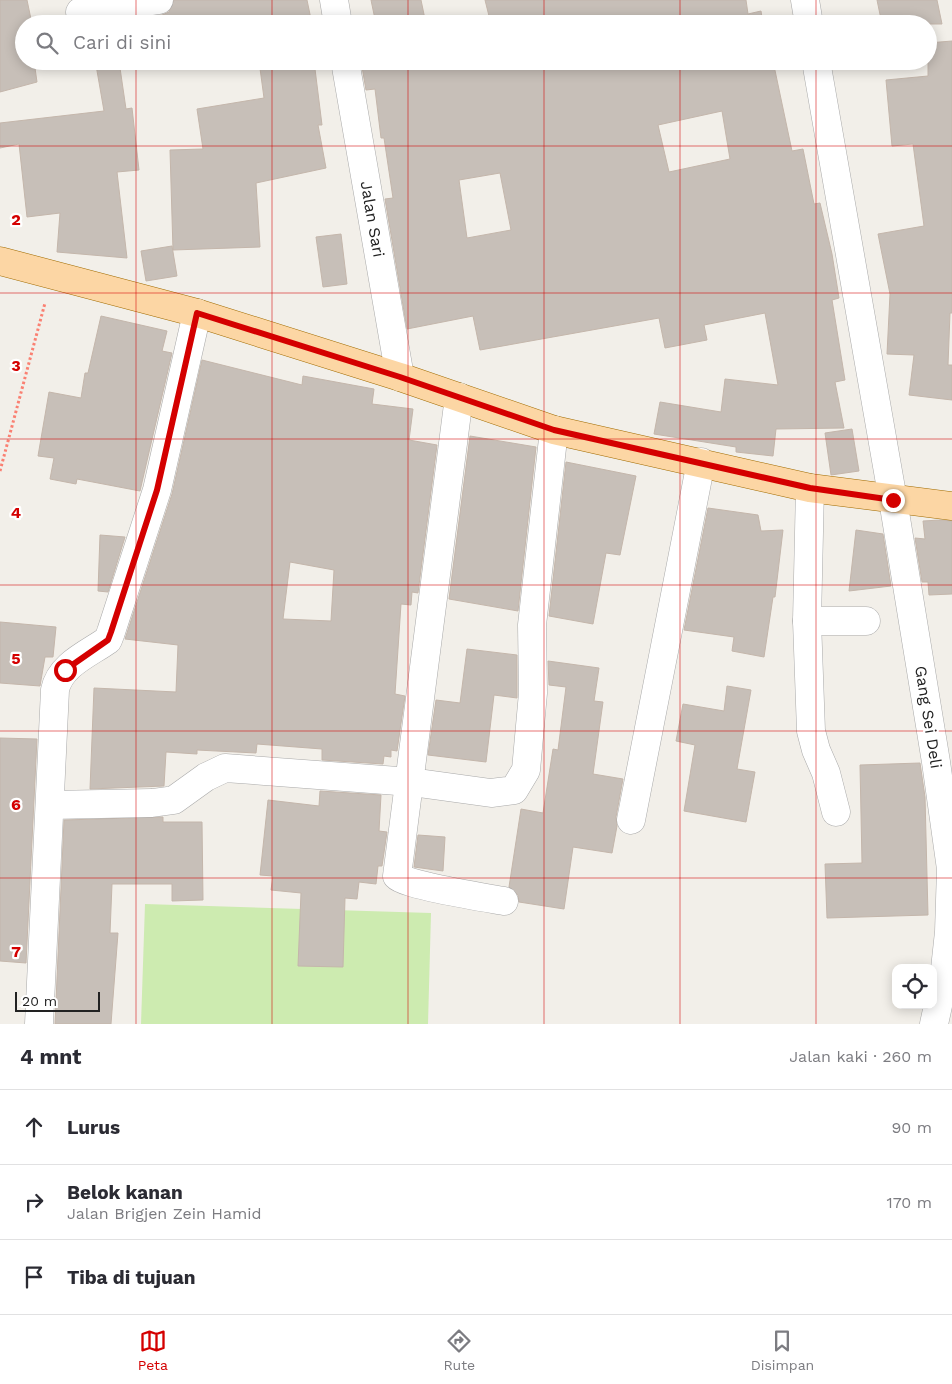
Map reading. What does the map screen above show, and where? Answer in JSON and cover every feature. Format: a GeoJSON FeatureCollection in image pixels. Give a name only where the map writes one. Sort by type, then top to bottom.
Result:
{"type":"FeatureCollection","features":[{"type":"Feature","properties":{"kind":"main road"},"geometry":{"type":"LineString","coordinates":[[0,261],[197,313],[400,377],[554,430],[810,488],[952,506]]}},
{"type":"Feature","properties":{"kind":"street"},"geometry":{"type":"LineString","coordinates":[[80,12],[159,0]]}},
{"type":"Feature","properties":{"kind":"street"},"geometry":{"type":"LineString","coordinates":[[334,0],[336,15]]}},
{"type":"Feature","properties":{"kind":"street"},"geometry":{"type":"LineString","coordinates":[[805,0],[808,15]]}},
{"type":"Feature","properties":{"kind":"street","name":"Jalan Sari"},"geometry":{"type":"LineString","coordinates":[[347,70],[400,377]]}},
{"type":"Feature","properties":{"kind":"street","name":"Gang Sei Deli"},"geometry":{"type":"LineString","coordinates":[[818,70],[893,500],[935,752],[951,868],[950,932],[944,978],[934,1024]]}},
{"type":"Feature","properties":{"kind":"street"},"geometry":{"type":"LineString","coordinates":[[39,1024],[50,805],[52,724],[56,682],[65,670],[108,640],[157,490],[197,313]]}},
{"type":"Feature","properties":{"kind":"street"},"geometry":{"type":"LineString","coordinates":[[459,398],[398,878],[504,901]]}},
{"type":"Feature","properties":{"kind":"street"},"geometry":{"type":"LineString","coordinates":[[50,805],[152,803],[174,800],[206,777],[225,768],[410,782],[491,793],[504,793],[514,790],[526,770],[533,693],[532,625],[554,430]]}},
{"type":"Feature","properties":{"kind":"street"},"geometry":{"type":"LineString","coordinates":[[631,820],[701,462]]}},
{"type":"Feature","properties":{"kind":"street"},"geometry":{"type":"LineString","coordinates":[[810,488],[807,621],[812,740],[826,773],[836,812]]}},
{"type":"Feature","properties":{"kind":"street"},"geometry":{"type":"LineString","coordinates":[[807,621],[866,622]]}},
{"type":"Feature","properties":{"kind":"path"},"geometry":{"type":"LineString","coordinates":[[0,471],[53,276]]}},
{"type":"Feature","properties":{"kind":"green space"},"geometry":{"type":"Polygon","coordinates":[[[145,904],[431,913],[428,1024],[141,1024],[145,904]]]}},
{"type":"Feature","properties":{"kind":"building"},"geometry":{"type":"Polygon","coordinates":[[[0,0],[27,0],[30,15],[15,15],[15,70],[35,70],[37,82],[0,92],[0,0]]]}},
{"type":"Feature","properties":{"kind":"building"},"geometry":{"type":"Polygon","coordinates":[[[174,0],[307,0],[310,15],[162,15],[169,12],[174,0]]]}},
{"type":"Feature","properties":{"kind":"building"},"geometry":{"type":"Polygon","coordinates":[[[371,0],[421,0],[424,15],[374,15],[371,0]]]}},
{"type":"Feature","properties":{"kind":"building"},"geometry":{"type":"Polygon","coordinates":[[[485,0],[746,0],[748,14],[761,11],[762,15],[489,15],[485,0]]]}},
{"type":"Feature","properties":{"kind":"building"},"geometry":{"type":"Polygon","coordinates":[[[877,0],[937,0],[942,24],[937,24],[937,15],[880,15],[877,0]]]}},
{"type":"Feature","properties":{"kind":"building"},"geometry":{"type":"Polygon","coordinates":[[[952,41],[952,313],[950,313],[948,365],[952,365],[952,400],[909,395],[914,355],[887,354],[890,294],[878,234],[924,226],[913,144],[892,146],[886,80],[928,76],[928,70],[937,70],[937,42],[952,41]]]}},
{"type":"Feature","properties":{"kind":"building"},"geometry":{"type":"Polygon","coordinates":[[[97,70],[120,70],[126,109],[132,108],[139,170],[117,172],[127,258],[57,252],[60,213],[27,217],[19,144],[0,148],[0,123],[104,111],[97,70]]]}},
{"type":"Feature","properties":{"kind":"building"},"geometry":{"type":"Polygon","coordinates":[[[260,70],[315,70],[322,125],[318,125],[326,168],[256,183],[260,247],[173,250],[170,150],[203,149],[197,109],[264,98],[260,70]]]}},
{"type":"Feature","properties":{"kind":"building"},"geometry":{"type":"Polygon","coordinates":[[[363,70],[775,70],[792,151],[803,149],[814,204],[820,203],[832,254],[839,298],[832,300],[845,380],[835,382],[844,428],[776,429],[773,456],[736,452],[736,447],[654,434],[660,402],[721,412],[725,379],[778,385],[765,313],[704,325],[707,340],[665,348],[659,318],[480,350],[473,316],[407,329],[385,199],[393,198],[384,138],[381,138],[375,89],[366,90],[363,70]],[[722,111],[658,125],[669,172],[730,159],[722,111]],[[500,173],[459,180],[467,238],[511,230],[500,173]]]}},
{"type":"Feature","properties":{"kind":"building"},"geometry":{"type":"Polygon","coordinates":[[[341,234],[347,284],[323,287],[316,237],[341,234]]]}},
{"type":"Feature","properties":{"kind":"building"},"geometry":{"type":"Polygon","coordinates":[[[172,246],[177,276],[146,281],[141,251],[172,246]]]}},
{"type":"Feature","properties":{"kind":"building"},"geometry":{"type":"Polygon","coordinates":[[[101,316],[167,331],[162,351],[172,353],[140,491],[77,479],[76,484],[50,479],[54,458],[38,456],[49,392],[81,398],[85,373],[88,373],[101,316]]]}},
{"type":"Feature","properties":{"kind":"building"},"geometry":{"type":"Polygon","coordinates":[[[202,360],[302,385],[303,376],[374,389],[372,404],[413,409],[409,440],[437,445],[418,593],[412,592],[411,605],[401,604],[395,694],[405,696],[397,751],[391,750],[391,757],[384,756],[383,764],[322,760],[322,749],[257,744],[256,753],[197,750],[197,754],[166,752],[164,786],[90,789],[94,688],[176,692],[178,645],[125,639],[172,494],[202,360]],[[290,562],[283,619],[331,621],[334,570],[290,562]]]}},
{"type":"Feature","properties":{"kind":"building"},"geometry":{"type":"Polygon","coordinates":[[[852,429],[859,471],[831,475],[825,433],[852,429]]]}},
{"type":"Feature","properties":{"kind":"building"},"geometry":{"type":"Polygon","coordinates":[[[470,436],[536,447],[518,611],[449,599],[470,436]]]}},
{"type":"Feature","properties":{"kind":"building"},"geometry":{"type":"Polygon","coordinates":[[[566,462],[636,476],[620,555],[606,553],[593,624],[549,616],[566,462]]]}},
{"type":"Feature","properties":{"kind":"building"},"geometry":{"type":"Polygon","coordinates":[[[708,508],[758,515],[761,531],[783,530],[775,597],[773,597],[764,657],[732,651],[734,637],[684,630],[708,508]]]}},
{"type":"Feature","properties":{"kind":"building"},"geometry":{"type":"Polygon","coordinates":[[[923,521],[952,521],[952,594],[929,595],[928,582],[922,582],[915,538],[925,539],[923,521]]]}},
{"type":"Feature","properties":{"kind":"building"},"geometry":{"type":"Polygon","coordinates":[[[856,530],[883,534],[891,586],[849,591],[856,530]]]}},
{"type":"Feature","properties":{"kind":"building"},"geometry":{"type":"Polygon","coordinates":[[[100,535],[125,537],[108,592],[98,591],[100,535]]]}},
{"type":"Feature","properties":{"kind":"building"},"geometry":{"type":"Polygon","coordinates":[[[0,622],[56,627],[53,657],[45,657],[40,686],[0,683],[0,622]]]}},
{"type":"Feature","properties":{"kind":"building"},"geometry":{"type":"Polygon","coordinates":[[[467,649],[517,655],[517,698],[494,695],[486,762],[428,755],[436,700],[460,703],[467,649]]]}},
{"type":"Feature","properties":{"kind":"building"},"geometry":{"type":"Polygon","coordinates":[[[548,661],[599,668],[594,701],[603,702],[593,774],[623,779],[612,853],[573,847],[564,909],[519,902],[518,895],[509,887],[521,809],[543,813],[553,749],[558,750],[566,687],[549,685],[548,661]]]}},
{"type":"Feature","properties":{"kind":"building"},"geometry":{"type":"Polygon","coordinates":[[[727,686],[751,690],[737,769],[755,772],[746,822],[684,811],[695,745],[676,741],[683,704],[724,711],[727,686]]]}},
{"type":"Feature","properties":{"kind":"building"},"geometry":{"type":"Polygon","coordinates":[[[0,738],[37,739],[26,963],[0,961],[0,738]]]}},
{"type":"Feature","properties":{"kind":"building"},"geometry":{"type":"Polygon","coordinates":[[[920,763],[925,797],[928,915],[827,918],[825,864],[862,863],[860,765],[920,763]]]}},
{"type":"Feature","properties":{"kind":"building"},"geometry":{"type":"Polygon","coordinates":[[[320,791],[381,795],[379,831],[387,832],[382,866],[378,866],[376,884],[359,882],[357,899],[345,898],[343,967],[298,966],[301,893],[271,890],[273,876],[260,875],[268,800],[319,806],[320,791]]]}},
{"type":"Feature","properties":{"kind":"building"},"geometry":{"type":"Polygon","coordinates":[[[163,817],[163,822],[202,822],[203,900],[172,901],[172,884],[112,884],[110,933],[118,933],[111,1024],[55,1024],[64,820],[163,817]]]}},
{"type":"Feature","properties":{"kind":"building"},"geometry":{"type":"Polygon","coordinates":[[[418,835],[445,837],[443,871],[414,867],[418,835]]]}},
{"type":"Feature","properties":{"kind":"route"},"geometry":{"type":"LineString","coordinates":[[65,670],[108,640],[111,632],[157,490],[197,313],[400,377],[554,430],[810,488],[893,500]]}}]}
